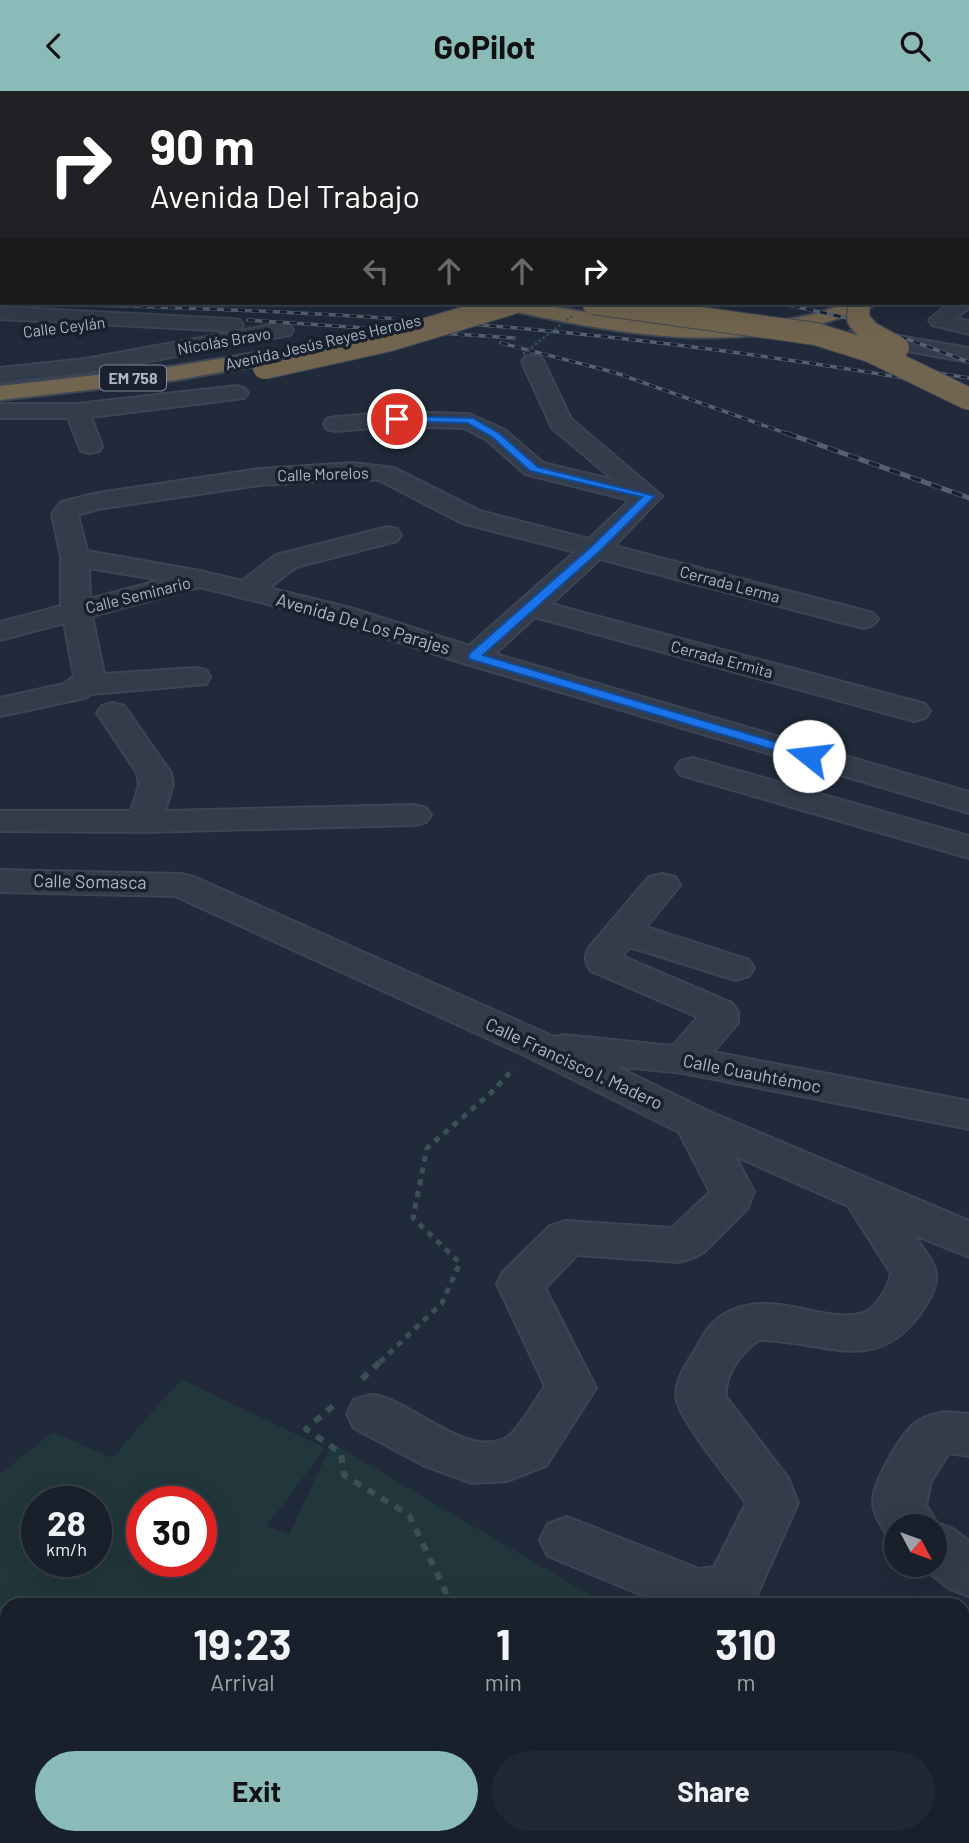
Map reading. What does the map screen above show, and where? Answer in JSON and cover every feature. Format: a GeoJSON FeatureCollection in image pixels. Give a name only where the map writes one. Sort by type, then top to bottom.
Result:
{"type":"FeatureCollection","features":[{"type":"Feature","properties":{"kind":"highway","name":"Avenida Jesús Reyes Heroles"},"geometry":{"type":"LineString","coordinates":[[0,393],[265,363],[471,305]]}},
{"type":"Feature","properties":{"kind":"highway","name":"Avenida Jesús Reyes Heroles"},"geometry":{"type":"LineString","coordinates":[[0,403],[133,389],[390,340],[506,305]]}},
{"type":"Feature","properties":{"kind":"highway"},"geometry":{"type":"LineString","coordinates":[[515,305],[593,319],[693,331],[746,331],[793,326],[859,305]]}},
{"type":"Feature","properties":{"kind":"highway"},"geometry":{"type":"LineString","coordinates":[[859,305],[858,319],[869,332],[969,383]]}},
{"type":"Feature","properties":{"kind":"highway"},"geometry":{"type":"LineString","coordinates":[[586,307],[816,334],[870,351],[969,399]]}},
{"type":"Feature","properties":{"kind":"street"},"geometry":{"type":"LineString","coordinates":[[957,305],[940,320],[969,328]]}},
{"type":"Feature","properties":{"kind":"street"},"geometry":{"type":"LineString","coordinates":[[0,313],[127,319]]}},
{"type":"Feature","properties":{"kind":"street","name":"Nicolás Bravo"},"geometry":{"type":"LineString","coordinates":[[0,375],[77,344],[282,330],[127,319]]}},
{"type":"Feature","properties":{"kind":"street","name":"Calle Ceylán"},"geometry":{"type":"LineString","coordinates":[[0,334],[77,344],[127,319]]}},
{"type":"Feature","properties":{"kind":"street"},"geometry":{"type":"LineString","coordinates":[[793,326],[969,355]]}},
{"type":"Feature","properties":{"kind":"street"},"geometry":{"type":"LineString","coordinates":[[528,358],[561,423],[649,496]]}},
{"type":"Feature","properties":{"kind":"street"},"geometry":{"type":"LineString","coordinates":[[0,411],[77,411],[236,393]]}},
{"type":"Feature","properties":{"kind":"street"},"geometry":{"type":"LineString","coordinates":[[77,411],[90,446]]}},
{"type":"Feature","properties":{"kind":"street"},"geometry":{"type":"LineString","coordinates":[[336,423],[397,419],[469,421],[496,435],[534,469],[649,496]]}},
{"type":"Feature","properties":{"kind":"street","name":"Calle Morelos"},"geometry":{"type":"LineString","coordinates":[[80,505],[261,477],[370,471],[396,478],[471,517],[596,548]]}},
{"type":"Feature","properties":{"kind":"street"},"geometry":{"type":"LineString","coordinates":[[474,657],[596,548],[649,496]]}},
{"type":"Feature","properties":{"kind":"street","name":"Calle Seminario"},"geometry":{"type":"LineString","coordinates":[[76,611],[75,557],[65,515],[70,508],[80,505]]}},
{"type":"Feature","properties":{"kind":"street"},"geometry":{"type":"LineString","coordinates":[[247,591],[286,561],[387,535]]}},
{"type":"Feature","properties":{"kind":"street","name":"Cerrada Lerma"},"geometry":{"type":"LineString","coordinates":[[596,548],[863,619]]}},
{"type":"Feature","properties":{"kind":"street","name":"Avenida De Los Parajes"},"geometry":{"type":"LineString","coordinates":[[75,557],[200,579],[344,615],[474,657],[969,803]]}},
{"type":"Feature","properties":{"kind":"street","name":"Calle Seminario"},"geometry":{"type":"LineString","coordinates":[[0,631],[200,579]]}},
{"type":"Feature","properties":{"kind":"street","name":"Cerrada Ermita"},"geometry":{"type":"LineString","coordinates":[[530,607],[914,711]]}},
{"type":"Feature","properties":{"kind":"street"},"geometry":{"type":"LineString","coordinates":[[76,611],[89,676],[85,685]]}},
{"type":"Feature","properties":{"kind":"street"},"geometry":{"type":"LineString","coordinates":[[0,707],[74,691],[85,685],[195,677]]}},
{"type":"Feature","properties":{"kind":"street"},"geometry":{"type":"LineString","coordinates":[[113,713],[154,773],[156,785],[145,822]]}},
{"type":"Feature","properties":{"kind":"street"},"geometry":{"type":"LineString","coordinates":[[693,768],[969,848]]}},
{"type":"Feature","properties":{"kind":"street"},"geometry":{"type":"LineString","coordinates":[[855,815],[886,779]]}},
{"type":"Feature","properties":{"kind":"street"},"geometry":{"type":"LineString","coordinates":[[0,821],[145,822],[414,815]]}},
{"type":"Feature","properties":{"kind":"street","name":"Calle Somasca"},"geometry":{"type":"LineString","coordinates":[[0,881],[181,885]]}},
{"type":"Feature","properties":{"kind":"street","name":"Calle Francisco I. Madero"},"geometry":{"type":"LineString","coordinates":[[181,885],[534,1044],[695,1122],[969,1240]]}},
{"type":"Feature","properties":{"kind":"street"},"geometry":{"type":"LineString","coordinates":[[662,885],[605,952],[605,963],[718,1012],[718,1023],[683,1061]]}},
{"type":"Feature","properties":{"kind":"street"},"geometry":{"type":"LineString","coordinates":[[622,932],[735,968]]}},
{"type":"Feature","properties":{"kind":"street","name":"Calle Cuauhtémoc"},"geometry":{"type":"LineString","coordinates":[[534,1044],[683,1061],[969,1115]]}},
{"type":"Feature","properties":{"kind":"street"},"geometry":{"type":"LineString","coordinates":[[372,1414],[467,1461],[485,1462],[517,1457],[528,1451],[571,1388],[521,1287],[522,1279],[566,1238],[667,1245],[679,1245],[688,1240],[731,1198],[732,1192],[695,1122]]}},
{"type":"Feature","properties":{"kind":"street"},"geometry":{"type":"LineString","coordinates":[[567,1540],[698,1594],[729,1588],[737,1580],[772,1503],[769,1494],[704,1404],[699,1393],[702,1383],[729,1336],[748,1325],[773,1322],[850,1333],[872,1330],[889,1321],[914,1285],[914,1272],[864,1195]]}},
{"type":"Feature","properties":{"kind":"street"},"geometry":{"type":"LineString","coordinates":[[902,1514],[899,1497],[925,1443],[937,1435],[952,1431],[969,1435]]}},
{"type":"Feature","properties":{"kind":"street"},"geometry":{"type":"LineString","coordinates":[[947,1555],[969,1572]]}},
{"type":"Feature","properties":{"kind":"path"},"geometry":{"type":"LineString","coordinates":[[528,358],[586,307]]}},
{"type":"Feature","properties":{"kind":"path"},"geometry":{"type":"LineString","coordinates":[[442,1303],[460,1263],[414,1218],[427,1148],[492,1092],[534,1044]]}},
{"type":"Feature","properties":{"kind":"path"},"geometry":{"type":"LineString","coordinates":[[409,1515],[449,1598]]}},
{"type":"Feature","properties":{"kind":"green space"},"geometry":{"type":"Polygon","coordinates":[[[181,1379],[325,1448],[267,1526],[289,1535],[332,1443],[595,1598],[0,1598],[0,1474],[53,1432],[112,1458],[181,1379]]]}},
{"type":"Feature","properties":{"kind":"railway"},"geometry":{"type":"LineString","coordinates":[[76,305],[304,313],[532,329],[744,354],[969,389]]}},
{"type":"Feature","properties":{"kind":"railway"},"geometry":{"type":"LineString","coordinates":[[788,305],[856,320],[969,362]]}},
{"type":"Feature","properties":{"kind":"railway"},"geometry":{"type":"LineString","coordinates":[[248,320],[514,338]]}},
{"type":"Feature","properties":{"kind":"railway"},"geometry":{"type":"LineString","coordinates":[[501,343],[613,372],[791,435]]}},
{"type":"Feature","properties":{"kind":"railway"},"geometry":{"type":"LineString","coordinates":[[919,370],[969,378]]}},
{"type":"Feature","properties":{"kind":"railway"},"geometry":{"type":"LineString","coordinates":[[786,433],[969,498]]}},
{"type":"Feature","properties":{"kind":"route"},"geometry":{"type":"LineString","coordinates":[[397,419],[469,421],[496,435],[534,469],[649,496],[596,548],[474,657],[809,756]]}}]}
